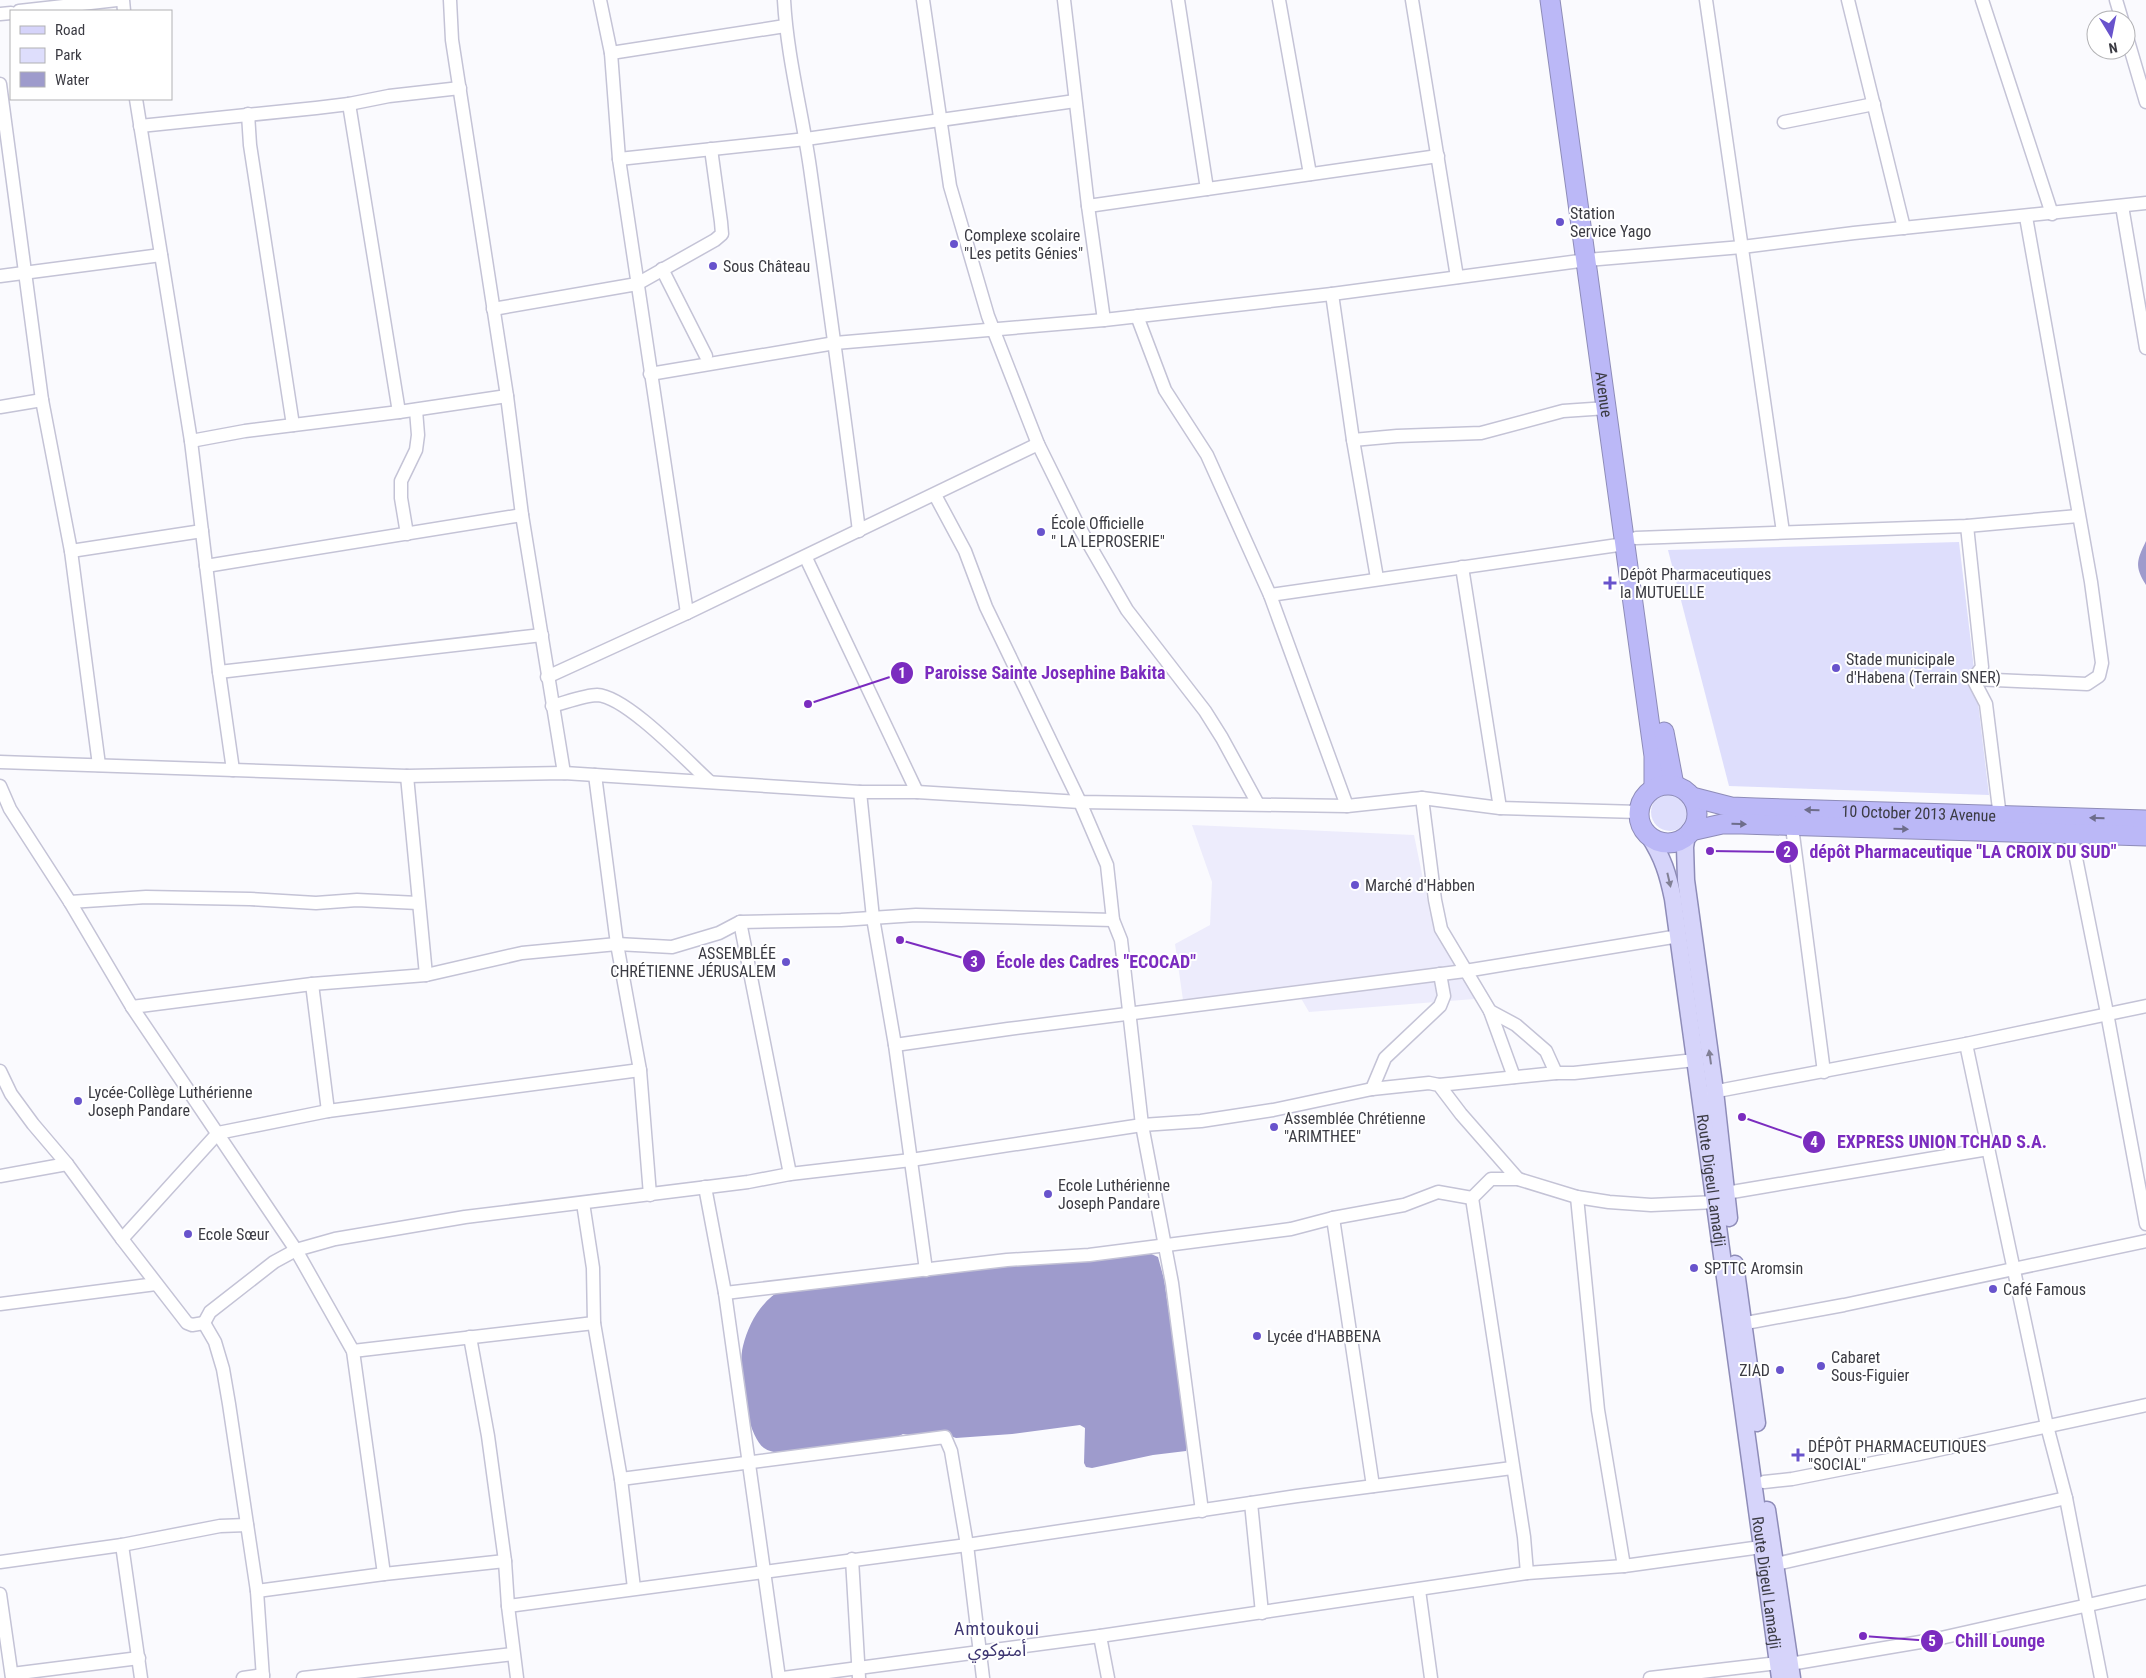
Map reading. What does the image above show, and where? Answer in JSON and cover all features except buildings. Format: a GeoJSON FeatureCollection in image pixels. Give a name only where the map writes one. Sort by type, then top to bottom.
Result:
{"type":"FeatureCollection","features":[{"type":"Feature","properties":{"kind":"highway","name":"Avenue"},"geometry":{"type":"LineString","coordinates":[[1550,0],[1592,259],[1607,408],[1631,541],[1654,756],[1654,788]]}},
{"type":"Feature","properties":{"kind":"highway"},"geometry":{"type":"LineString","coordinates":[[1561,0],[1592,259],[1631,541],[1667,755],[1674,785]]}},
{"type":"Feature","properties":{"kind":"highway"},"geometry":{"type":"LineString","coordinates":[[1674,785],[1692,797],[1697,814],[1689,833],[1680,840],[1664,842],[1649,836],[1644,829],[1639,812],[1641,802],[1646,794],[1654,788],[1674,785]]}},
{"type":"Feature","properties":{"kind":"highway","name":"10 October 2013 Avenue"},"geometry":{"type":"LineString","coordinates":[[1692,797],[1731,807],[2146,820]]}},
{"type":"Feature","properties":{"kind":"highway","name":"10 October 2013 Avenue"},"geometry":{"type":"LineString","coordinates":[[1689,833],[1722,824],[2146,836]]}},
{"type":"Feature","properties":{"kind":"main road"},"geometry":{"type":"LineString","coordinates":[[1689,833],[1684,862],[1708,1092]]}},
{"type":"Feature","properties":{"kind":"main road","name":"Route Digeul Lamadji"},"geometry":{"type":"LineString","coordinates":[[1649,836],[1661,854],[1666,867],[1679,936],[1695,1060],[1708,1092],[1738,1325],[1761,1547],[1785,1671]]}},
{"type":"Feature","properties":{"kind":"main road"},"geometry":{"type":"LineString","coordinates":[[1738,1325],[1776,1564],[1785,1671]]}},
{"type":"Feature","properties":{"kind":"street"},"geometry":{"type":"LineString","coordinates":[[26,7],[117,0]]}},
{"type":"Feature","properties":{"kind":"street"},"geometry":{"type":"LineString","coordinates":[[450,0],[450,24],[507,396],[522,515],[564,773]]}},
{"type":"Feature","properties":{"kind":"street"},"geometry":{"type":"LineString","coordinates":[[600,0],[611,53],[620,159],[650,374],[687,613]]}},
{"type":"Feature","properties":{"kind":"street"},"geometry":{"type":"LineString","coordinates":[[784,0],[786,26],[805,137],[835,342],[859,531]]}},
{"type":"Feature","properties":{"kind":"street"},"geometry":{"type":"LineString","coordinates":[[923,0],[950,186],[973,269],[994,330],[1038,444],[1078,527],[1127,610],[1204,711],[1222,738],[1258,804]]}},
{"type":"Feature","properties":{"kind":"street"},"geometry":{"type":"LineString","coordinates":[[1064,0],[1088,206],[1104,320]]}},
{"type":"Feature","properties":{"kind":"street"},"geometry":{"type":"LineString","coordinates":[[1178,0],[1207,189]]}},
{"type":"Feature","properties":{"kind":"street"},"geometry":{"type":"LineString","coordinates":[[1279,0],[1310,174]]}},
{"type":"Feature","properties":{"kind":"street"},"geometry":{"type":"LineString","coordinates":[[1412,0],[1457,277]]}},
{"type":"Feature","properties":{"kind":"street"},"geometry":{"type":"LineString","coordinates":[[1706,0],[1783,532]]}},
{"type":"Feature","properties":{"kind":"street"},"geometry":{"type":"LineString","coordinates":[[1848,0],[1904,228]]}},
{"type":"Feature","properties":{"kind":"street"},"geometry":{"type":"LineString","coordinates":[[1982,0],[2052,214]]}},
{"type":"Feature","properties":{"kind":"street"},"geometry":{"type":"LineString","coordinates":[[611,53],[786,26]]}},
{"type":"Feature","properties":{"kind":"street"},"geometry":{"type":"LineString","coordinates":[[2134,60],[2146,102]]}},
{"type":"Feature","properties":{"kind":"street"},"geometry":{"type":"LineString","coordinates":[[0,84],[42,400],[71,551],[99,765]]}},
{"type":"Feature","properties":{"kind":"street"},"geometry":{"type":"LineString","coordinates":[[140,126],[349,104],[389,96],[460,88]]}},
{"type":"Feature","properties":{"kind":"street"},"geometry":{"type":"LineString","coordinates":[[136,100],[191,441],[219,672],[234,770]]}},
{"type":"Feature","properties":{"kind":"street"},"geometry":{"type":"LineString","coordinates":[[620,159],[711,149],[1075,101]]}},
{"type":"Feature","properties":{"kind":"street"},"geometry":{"type":"LineString","coordinates":[[349,104],[399,412]]}},
{"type":"Feature","properties":{"kind":"street"},"geometry":{"type":"LineString","coordinates":[[1784,122],[1874,104]]}},
{"type":"Feature","properties":{"kind":"street"},"geometry":{"type":"LineString","coordinates":[[248,114],[250,145],[293,425]]}},
{"type":"Feature","properties":{"kind":"street"},"geometry":{"type":"LineString","coordinates":[[620,159],[805,137]]}},
{"type":"Feature","properties":{"kind":"street"},"geometry":{"type":"LineString","coordinates":[[493,309],[637,284],[722,234],[711,149]]}},
{"type":"Feature","properties":{"kind":"street"},"geometry":{"type":"LineString","coordinates":[[1088,206],[1438,156]]}},
{"type":"Feature","properties":{"kind":"street"},"geometry":{"type":"LineString","coordinates":[[650,374],[835,342],[1104,320],[1332,294],[1592,259],[1742,246],[2146,203]]}},
{"type":"Feature","properties":{"kind":"street"},"geometry":{"type":"LineString","coordinates":[[2122,206],[2146,348]]}},
{"type":"Feature","properties":{"kind":"street"},"geometry":{"type":"LineString","coordinates":[[1972,679],[2087,684],[2099,676],[2102,663],[2091,582],[2026,216]]}},
{"type":"Feature","properties":{"kind":"street"},"geometry":{"type":"LineString","coordinates":[[0,276],[161,255]]}},
{"type":"Feature","properties":{"kind":"street"},"geometry":{"type":"LineString","coordinates":[[662,269],[706,356]]}},
{"type":"Feature","properties":{"kind":"street"},"geometry":{"type":"LineString","coordinates":[[1332,294],[1353,440],[1377,578]]}},
{"type":"Feature","properties":{"kind":"street"},"geometry":{"type":"LineString","coordinates":[[1137,316],[1165,390],[1207,455],[1270,595],[1347,806]]}},
{"type":"Feature","properties":{"kind":"street"},"geometry":{"type":"LineString","coordinates":[[191,441],[245,431],[416,410],[507,396]]}},
{"type":"Feature","properties":{"kind":"street"},"geometry":{"type":"LineString","coordinates":[[0,407],[42,400]]}},
{"type":"Feature","properties":{"kind":"street"},"geometry":{"type":"LineString","coordinates":[[1353,440],[1397,436],[1481,433],[1563,411],[1607,408]]}},
{"type":"Feature","properties":{"kind":"street"},"geometry":{"type":"LineString","coordinates":[[407,534],[400,482],[416,450],[418,435],[416,410]]}},
{"type":"Feature","properties":{"kind":"street"},"geometry":{"type":"LineString","coordinates":[[547,677],[806,558],[1038,444]]}},
{"type":"Feature","properties":{"kind":"street"},"geometry":{"type":"LineString","coordinates":[[935,495],[965,550],[986,607],[1080,802],[1107,865],[1113,920],[1121,940],[1142,1124],[1172,1283],[1202,1510]]}},
{"type":"Feature","properties":{"kind":"street"},"geometry":{"type":"LineString","coordinates":[[206,566],[522,515]]}},
{"type":"Feature","properties":{"kind":"street"},"geometry":{"type":"LineString","coordinates":[[1270,595],[1631,541],[1783,532],[1967,526],[2078,516]]}},
{"type":"Feature","properties":{"kind":"street"},"geometry":{"type":"LineString","coordinates":[[1967,526],[1982,667],[1972,679]]}},
{"type":"Feature","properties":{"kind":"street"},"geometry":{"type":"LineString","coordinates":[[71,551],[202,531]]}},
{"type":"Feature","properties":{"kind":"street"},"geometry":{"type":"LineString","coordinates":[[806,558],[916,792]]}},
{"type":"Feature","properties":{"kind":"street"},"geometry":{"type":"LineString","coordinates":[[1462,567],[1500,808]]}},
{"type":"Feature","properties":{"kind":"street"},"geometry":{"type":"LineString","coordinates":[[219,672],[542,636]]}},
{"type":"Feature","properties":{"kind":"street"},"geometry":{"type":"LineString","coordinates":[[1972,679],[1986,704],[2000,816]]}},
{"type":"Feature","properties":{"kind":"street"},"geometry":{"type":"LineString","coordinates":[[552,706],[597,695],[611,699],[654,729],[709,781]]}},
{"type":"Feature","properties":{"kind":"street"},"geometry":{"type":"LineString","coordinates":[[0,762],[408,776],[564,773],[860,792],[916,792],[1080,802],[1347,806],[1422,798],[1500,808],[1639,812]]}},
{"type":"Feature","properties":{"kind":"street"},"geometry":{"type":"LineString","coordinates":[[595,775],[617,944],[640,1070],[650,1195]]}},
{"type":"Feature","properties":{"kind":"street"},"geometry":{"type":"LineString","coordinates":[[408,776],[418,903],[426,974]]}},
{"type":"Feature","properties":{"kind":"street"},"geometry":{"type":"LineString","coordinates":[[0,786],[10,809],[70,902],[132,1007],[296,1250],[353,1351],[384,1574]]}},
{"type":"Feature","properties":{"kind":"street"},"geometry":{"type":"LineString","coordinates":[[860,792],[873,918],[895,1045],[926,1270]]}},
{"type":"Feature","properties":{"kind":"street"},"geometry":{"type":"LineString","coordinates":[[1422,798],[1435,900],[1441,929],[1490,1011],[1514,1077]]}},
{"type":"Feature","properties":{"kind":"street"},"geometry":{"type":"LineString","coordinates":[[1792,826],[1824,1072]]}},
{"type":"Feature","properties":{"kind":"street"},"geometry":{"type":"LineString","coordinates":[[2071,834],[2107,1013],[2146,1224]]}},
{"type":"Feature","properties":{"kind":"street"},"geometry":{"type":"LineString","coordinates":[[70,902],[156,897],[250,899],[316,903],[357,900],[418,903]]}},
{"type":"Feature","properties":{"kind":"street"},"geometry":{"type":"LineString","coordinates":[[132,1007],[312,984],[426,974],[522,953],[617,944],[672,947],[719,933],[740,922],[916,915],[1113,920]]}},
{"type":"Feature","properties":{"kind":"street"},"geometry":{"type":"LineString","coordinates":[[740,922],[790,1174]]}},
{"type":"Feature","properties":{"kind":"street"},"geometry":{"type":"LineString","coordinates":[[895,1045],[1465,971],[1679,936]]}},
{"type":"Feature","properties":{"kind":"street"},"geometry":{"type":"LineString","coordinates":[[1372,1089],[1385,1058],[1440,1006],[1444,996],[1440,974]]}},
{"type":"Feature","properties":{"kind":"street"},"geometry":{"type":"LineString","coordinates":[[312,984],[328,1111]]}},
{"type":"Feature","properties":{"kind":"street"},"geometry":{"type":"LineString","coordinates":[[1708,1092],[1824,1072],[2146,1006]]}},
{"type":"Feature","properties":{"kind":"street"},"geometry":{"type":"LineString","coordinates":[[1490,1011],[1516,1025],[1546,1051],[1556,1073]]}},
{"type":"Feature","properties":{"kind":"street"},"geometry":{"type":"LineString","coordinates":[[1966,1044],[2047,1426],[2066,1498],[2101,1678]]}},
{"type":"Feature","properties":{"kind":"street"},"geometry":{"type":"LineString","coordinates":[[0,1071],[11,1094],[32,1124],[67,1164],[156,1284],[187,1323],[192,1326],[204,1323],[210,1312],[274,1262],[296,1250],[336,1239],[465,1217],[650,1195],[790,1174],[911,1160],[1142,1124],[1201,1121],[1273,1110],[1372,1089],[1625,1069],[1695,1060]]}},
{"type":"Feature","properties":{"kind":"street"},"geometry":{"type":"LineString","coordinates":[[122,1239],[218,1133],[328,1111],[640,1070]]}},
{"type":"Feature","properties":{"kind":"street"},"geometry":{"type":"LineString","coordinates":[[1439,1085],[1461,1114],[1518,1179]]}},
{"type":"Feature","properties":{"kind":"street"},"geometry":{"type":"LineString","coordinates":[[1472,1198],[1491,1179],[1518,1179],[1577,1197],[1609,1202],[1651,1205],[1721,1197],[1988,1149]]}},
{"type":"Feature","properties":{"kind":"street"},"geometry":{"type":"LineString","coordinates":[[0,1176],[67,1164]]}},
{"type":"Feature","properties":{"kind":"street"},"geometry":{"type":"LineString","coordinates":[[705,1187],[726,1293],[779,1678]]}},
{"type":"Feature","properties":{"kind":"street"},"geometry":{"type":"LineString","coordinates":[[726,1293],[1007,1260],[1089,1255],[1292,1228],[1333,1218],[1404,1205],[1438,1192],[1472,1198]]}},
{"type":"Feature","properties":{"kind":"street"},"geometry":{"type":"LineString","coordinates":[[1577,1197],[1598,1410],[1624,1566]]}},
{"type":"Feature","properties":{"kind":"street"},"geometry":{"type":"LineString","coordinates":[[1472,1198],[1524,1537],[1527,1573]]}},
{"type":"Feature","properties":{"kind":"street"},"geometry":{"type":"LineString","coordinates":[[583,1203],[593,1268],[594,1323],[621,1479],[634,1588]]}},
{"type":"Feature","properties":{"kind":"street"},"geometry":{"type":"LineString","coordinates":[[1333,1218],[1373,1486]]}},
{"type":"Feature","properties":{"kind":"street"},"geometry":{"type":"LineString","coordinates":[[1738,1325],[2014,1270],[2146,1241]]}},
{"type":"Feature","properties":{"kind":"street"},"geometry":{"type":"LineString","coordinates":[[0,1304],[156,1284]]}},
{"type":"Feature","properties":{"kind":"street"},"geometry":{"type":"LineString","coordinates":[[204,1323],[215,1342],[223,1369],[257,1591],[263,1676],[243,1678]]}},
{"type":"Feature","properties":{"kind":"street"},"geometry":{"type":"LineString","coordinates":[[353,1351],[594,1323]]}},
{"type":"Feature","properties":{"kind":"street"},"geometry":{"type":"LineString","coordinates":[[470,1337],[488,1436],[506,1561],[508,1606],[517,1678]]}},
{"type":"Feature","properties":{"kind":"street"},"geometry":{"type":"LineString","coordinates":[[1764,1482],[1792,1479],[1919,1454],[2146,1405]]}},
{"type":"Feature","properties":{"kind":"street"},"geometry":{"type":"LineString","coordinates":[[621,1479],[945,1437],[951,1451],[967,1545],[983,1678]]}},
{"type":"Feature","properties":{"kind":"street"},"geometry":{"type":"LineString","coordinates":[[508,1606],[765,1572],[852,1558],[967,1545],[1251,1503],[1512,1468]]}},
{"type":"Feature","properties":{"kind":"street"},"geometry":{"type":"LineString","coordinates":[[1776,1564],[2066,1498]]}},
{"type":"Feature","properties":{"kind":"street"},"geometry":{"type":"LineString","coordinates":[[1251,1503],[1262,1613]]}},
{"type":"Feature","properties":{"kind":"street"},"geometry":{"type":"LineString","coordinates":[[0,1562],[122,1544],[220,1526],[247,1525]]}},
{"type":"Feature","properties":{"kind":"street"},"geometry":{"type":"LineString","coordinates":[[122,1544],[141,1678]]}},
{"type":"Feature","properties":{"kind":"street"},"geometry":{"type":"LineString","coordinates":[[783,1678],[859,1673],[979,1652],[1262,1613],[1527,1573],[1624,1566],[1761,1547]]}},
{"type":"Feature","properties":{"kind":"street"},"geometry":{"type":"LineString","coordinates":[[852,1558],[859,1673]]}},
{"type":"Feature","properties":{"kind":"street"},"geometry":{"type":"LineString","coordinates":[[257,1591],[384,1574],[506,1561]]}},
{"type":"Feature","properties":{"kind":"street"},"geometry":{"type":"LineString","coordinates":[[1419,1590],[1431,1678]]}},
{"type":"Feature","properties":{"kind":"street"},"geometry":{"type":"LineString","coordinates":[[1650,1678],[1785,1671],[2146,1592]]}},
{"type":"Feature","properties":{"kind":"street"},"geometry":{"type":"LineString","coordinates":[[0,1594],[12,1676],[139,1658]]}},
{"type":"Feature","properties":{"kind":"street"},"geometry":{"type":"LineString","coordinates":[[1100,1636],[1108,1678]]}},
{"type":"Feature","properties":{"kind":"street"},"geometry":{"type":"LineString","coordinates":[[303,1678],[513,1654]]}},
{"type":"Feature","properties":{"kind":"shaded area"},"geometry":{"type":"Polygon","coordinates":[[[1192,825],[1414,835],[1430,913],[1487,998],[1309,1012],[1295,988],[1183,1000],[1175,944],[1210,925],[1212,882],[1192,825]]]}},
{"type":"Feature","properties":{"kind":"green space","name":"Stade municipale d'Habena (Terrain SNER)"},"geometry":{"type":"Polygon","coordinates":[[[1959,542],[1989,795],[1729,786],[1668,550],[1959,542]]]}},
{"type":"Feature","properties":{"kind":"green space"},"geometry":{"type":"Polygon","coordinates":[[[1670,793],[1684,798],[1689,812],[1684,826],[1670,831],[1656,826],[1651,812],[1656,798],[1670,793]]]}},
{"type":"Feature","properties":{"kind":"water"},"geometry":{"type":"Polygon","coordinates":[[[2146,541],[2146,585],[2138,568],[2138,563],[2146,541]]]}},
{"type":"Feature","properties":{"kind":"water"},"geometry":{"type":"Polygon","coordinates":[[[1149,1253],[1158,1257],[1164,1279],[1188,1442],[1186,1451],[1153,1455],[1092,1468],[1086,1467],[1084,1463],[1085,1428],[1080,1425],[1012,1434],[956,1438],[942,1433],[915,1436],[903,1434],[891,1440],[778,1453],[764,1448],[752,1429],[744,1400],[742,1384],[741,1356],[743,1346],[749,1328],[758,1312],[769,1299],[784,1288],[987,1265],[1106,1258],[1149,1253]]]}},
{"type":"Feature","properties":{"kind":"place","name":"Station Service Yago"},"geometry":{"type":"Point","coordinates":[1560,222]}},
{"type":"Feature","properties":{"kind":"place","name":"Complexe scolaire \"Les petits Génies\""},"geometry":{"type":"Point","coordinates":[954,244]}},
{"type":"Feature","properties":{"kind":"place","name":"Sous Château"},"geometry":{"type":"Point","coordinates":[713,266]}},
{"type":"Feature","properties":{"kind":"place","name":"École Officielle \" LA LEPROSERIE\""},"geometry":{"type":"Point","coordinates":[1041,532]}},
{"type":"Feature","properties":{"kind":"place","name":"Dépôt Pharmaceutiques la MUTUELLE"},"geometry":{"type":"Point","coordinates":[1610,583]}},
{"type":"Feature","properties":{"kind":"place","name":"Stade municipale d'Habena (Terrain SNER)"},"geometry":{"type":"Point","coordinates":[1836,668]}},
{"type":"Feature","properties":{"kind":"place","name":"Paroisse Sainte Josephine Bakita"},"geometry":{"type":"Point","coordinates":[808,704]}},
{"type":"Feature","properties":{"kind":"place","name":"dépôt Pharmaceutique \"LA CROIX DU SUD\""},"geometry":{"type":"Point","coordinates":[1710,851]}},
{"type":"Feature","properties":{"kind":"place","name":"Marché d'Habben"},"geometry":{"type":"Point","coordinates":[1355,885]}},
{"type":"Feature","properties":{"kind":"place","name":"École des Cadres \"ECOCAD\""},"geometry":{"type":"Point","coordinates":[900,940]}},
{"type":"Feature","properties":{"kind":"place","name":"ASSEMBLÉE CHRÉTIENNE JÉRUSALEM"},"geometry":{"type":"Point","coordinates":[786,962]}},
{"type":"Feature","properties":{"kind":"place","name":"Lycée-Collège Luthérienne Joseph Pandare"},"geometry":{"type":"Point","coordinates":[78,1101]}},
{"type":"Feature","properties":{"kind":"place","name":"EXPRESS UNION TCHAD S.A."},"geometry":{"type":"Point","coordinates":[1742,1117]}},
{"type":"Feature","properties":{"kind":"place","name":"Assemblée Chrétienne \"ARIMTHEE\""},"geometry":{"type":"Point","coordinates":[1274,1127]}},
{"type":"Feature","properties":{"kind":"place","name":"Ecole Luthérienne Joseph Pandare"},"geometry":{"type":"Point","coordinates":[1048,1194]}},
{"type":"Feature","properties":{"kind":"place","name":"Ecole Sœur"},"geometry":{"type":"Point","coordinates":[188,1234]}},
{"type":"Feature","properties":{"kind":"place","name":"SPTTC Aromsin"},"geometry":{"type":"Point","coordinates":[1694,1268]}},
{"type":"Feature","properties":{"kind":"place","name":"Café Famous"},"geometry":{"type":"Point","coordinates":[1993,1289]}},
{"type":"Feature","properties":{"kind":"place","name":"Lycée d'HABBENA"},"geometry":{"type":"Point","coordinates":[1257,1336]}},
{"type":"Feature","properties":{"kind":"place","name":"Cabaret Sous-Figuier"},"geometry":{"type":"Point","coordinates":[1821,1366]}},
{"type":"Feature","properties":{"kind":"place","name":"ZIAD"},"geometry":{"type":"Point","coordinates":[1780,1370]}},
{"type":"Feature","properties":{"kind":"place","name":"DÉPÔT PHARMACEUTIQUES \"SOCIAL\""},"geometry":{"type":"Point","coordinates":[1798,1455]}},
{"type":"Feature","properties":{"kind":"place","name":"Chill Lounge"},"geometry":{"type":"Point","coordinates":[1863,1636]}},
{"type":"Feature","properties":{"kind":"district","name":"Amtoukoui أمتوكوي"},"geometry":{"type":"Point","coordinates":[997,1639]}}]}
